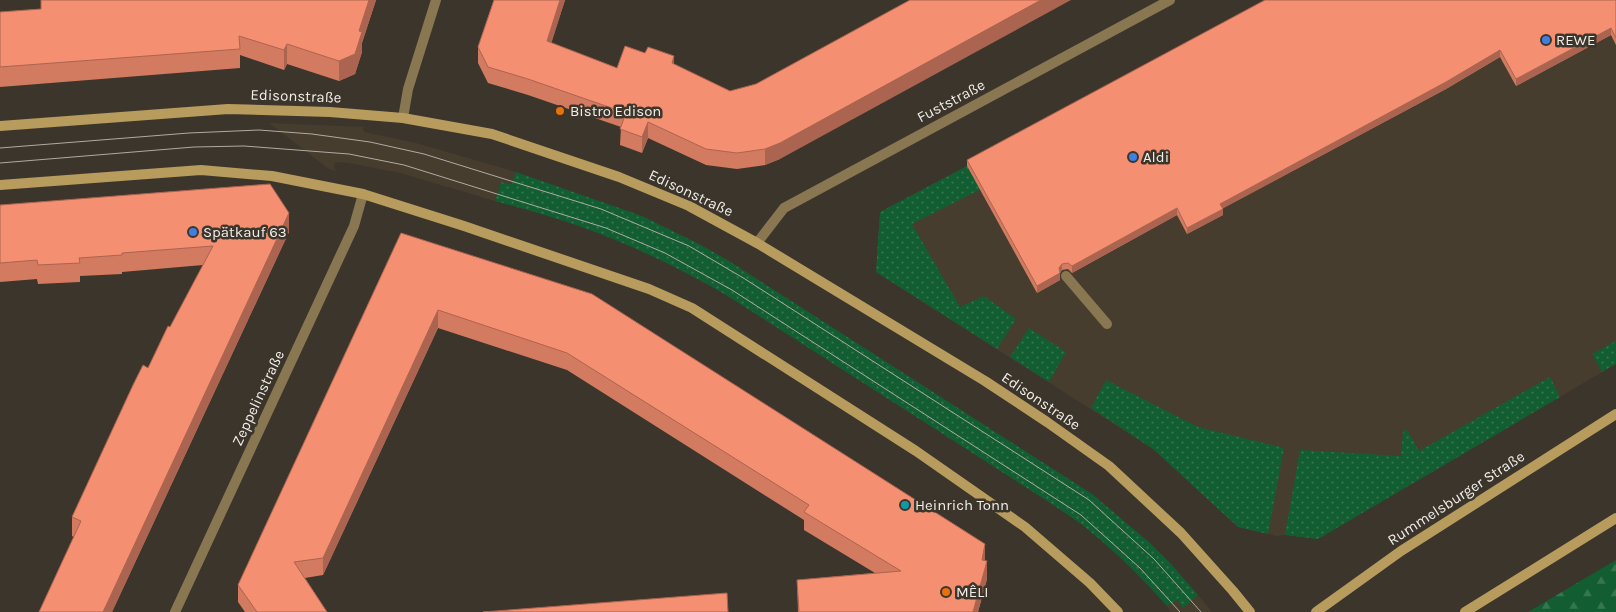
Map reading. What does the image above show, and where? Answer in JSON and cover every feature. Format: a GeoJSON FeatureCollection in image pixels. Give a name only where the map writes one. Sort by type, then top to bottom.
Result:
{"type":"FeatureCollection","features":[{"type":"Feature","properties":{"kind":"main road","name":"Edisonstraße"},"geometry":{"type":"LineString","coordinates":[[0,126],[228,109],[330,112],[403,118],[492,134],[619,177],[689,206],[757,243],[985,381],[1109,466],[1181,533],[1250,612]]}},
{"type":"Feature","properties":{"kind":"main road"},"geometry":{"type":"LineString","coordinates":[[0,185],[202,170],[272,176],[363,194],[607,274],[649,290],[692,308],[916,451],[1020,523],[1090,583],[1118,612]]}},
{"type":"Feature","properties":{"kind":"main road","name":"Rummelsburger Straße"},"geometry":{"type":"LineString","coordinates":[[1316,612],[1401,551],[1616,414]]}},
{"type":"Feature","properties":{"kind":"main road"},"geometry":{"type":"LineString","coordinates":[[1465,612],[1616,518]]}},
{"type":"Feature","properties":{"kind":"street"},"geometry":{"type":"LineString","coordinates":[[403,118],[408,89],[436,0]]}},
{"type":"Feature","properties":{"kind":"street","name":"Fuststraße"},"geometry":{"type":"LineString","coordinates":[[757,243],[784,208],[1170,0]]}},
{"type":"Feature","properties":{"kind":"street","name":"Zeppelinstraße"},"geometry":{"type":"LineString","coordinates":[[175,612],[354,226],[363,194]]}},
{"type":"Feature","properties":{"kind":"street"},"geometry":{"type":"LineString","coordinates":[[1066,276],[1106,324]]}},
{"type":"Feature","properties":{"kind":"shaded area"},"geometry":{"type":"Polygon","coordinates":[[[1616,0],[1616,364],[1318,539],[1285,535],[1277,536],[1238,527],[1153,449],[876,272],[880,212],[967,166],[1616,0]]]}},
{"type":"Feature","properties":{"kind":"shaded area"},"geometry":{"type":"Polygon","coordinates":[[[269,123],[365,127],[363,128],[364,132],[416,143],[516,172],[512,184],[501,182],[495,201],[400,173],[349,163],[335,162],[334,168],[337,171],[329,169],[269,123]]]}},
{"type":"Feature","properties":{"kind":"shaded area"},"geometry":{"type":"Polygon","coordinates":[[[1198,595],[1212,612],[1171,612],[1167,606],[1177,600],[1183,607],[1198,595]]]}},
{"type":"Feature","properties":{"kind":"green space"},"geometry":{"type":"Polygon","coordinates":[[[967,166],[981,189],[912,224],[960,307],[984,296],[1016,319],[997,349],[876,272],[880,212],[967,166]]]}},
{"type":"Feature","properties":{"kind":"green space"},"geometry":{"type":"Polygon","coordinates":[[[516,172],[642,216],[729,261],[1092,494],[1150,543],[1198,595],[1183,608],[1177,600],[1167,606],[1118,556],[1075,520],[712,287],[685,272],[613,239],[569,223],[495,201],[501,182],[512,184],[516,172]]]}},
{"type":"Feature","properties":{"kind":"green space"},"geometry":{"type":"Polygon","coordinates":[[[1029,328],[1066,352],[1049,382],[1010,357],[1029,328]]]}},
{"type":"Feature","properties":{"kind":"green space"},"geometry":{"type":"Polygon","coordinates":[[[1616,341],[1616,364],[1602,372],[1592,354],[1616,341]]]}},
{"type":"Feature","properties":{"kind":"green space"},"geometry":{"type":"Polygon","coordinates":[[[1550,377],[1560,397],[1318,539],[1285,535],[1300,450],[1401,456],[1403,431],[1407,430],[1419,451],[1550,377]]]}},
{"type":"Feature","properties":{"kind":"green space"},"geometry":{"type":"Polygon","coordinates":[[[1106,380],[1198,427],[1284,448],[1268,534],[1238,527],[1153,449],[1091,408],[1106,380]]]}},
{"type":"Feature","properties":{"kind":"green space"},"geometry":{"type":"Polygon","coordinates":[[[1616,560],[1616,612],[1528,612],[1616,560]]]}},
{"type":"Feature","properties":{"kind":"building"},"geometry":{"type":"Polygon","coordinates":[[[41,0],[369,0],[359,31],[362,32],[355,54],[339,61],[287,44],[284,50],[239,36],[240,49],[0,67],[0,12],[41,9],[41,0]]]}},
{"type":"Feature","properties":{"kind":"building"},"geometry":{"type":"Polygon","coordinates":[[[494,0],[560,0],[547,41],[617,68],[625,46],[645,53],[648,47],[674,56],[672,63],[730,91],[756,84],[910,0],[1041,0],[780,143],[765,149],[737,153],[706,149],[648,122],[642,137],[620,129],[626,113],[488,67],[478,47],[494,0]]]}},
{"type":"Feature","properties":{"kind":"building"},"geometry":{"type":"Polygon","coordinates":[[[1265,0],[1616,0],[1616,38],[1611,28],[1516,79],[1500,50],[1446,82],[1220,204],[1223,209],[1187,228],[1177,208],[1072,266],[1068,263],[1062,264],[1059,268],[1060,273],[1037,286],[967,160],[1265,0]]]}},
{"type":"Feature","properties":{"kind":"building"},"geometry":{"type":"Polygon","coordinates":[[[270,184],[289,213],[103,612],[39,612],[81,521],[72,517],[133,385],[143,365],[148,368],[168,326],[170,327],[213,246],[79,258],[80,263],[38,265],[37,260],[0,263],[0,205],[270,184]]]}},
{"type":"Feature","properties":{"kind":"building"},"geometry":{"type":"Polygon","coordinates":[[[401,233],[592,294],[985,544],[982,560],[987,561],[973,612],[799,612],[797,580],[901,571],[804,512],[809,505],[567,353],[438,310],[323,558],[294,562],[327,612],[257,612],[238,585],[401,233]]]}},
{"type":"Feature","properties":{"kind":"building"},"geometry":{"type":"Polygon","coordinates":[[[727,593],[728,612],[483,612],[727,593]]]}},
{"type":"Feature","properties":{"kind":"tram line"},"geometry":{"type":"LineString","coordinates":[[0,148],[189,133],[259,130],[312,134],[370,142],[424,154],[601,209],[689,246],[745,279],[1089,500],[1154,559],[1201,612]]}},
{"type":"Feature","properties":{"kind":"tram line"},"geometry":{"type":"LineString","coordinates":[[0,163],[194,147],[244,146],[349,154],[404,165],[606,228],[665,253],[732,290],[1081,515],[1140,568],[1180,612]]}},
{"type":"Feature","properties":{"kind":"place","name":"REWE"},"geometry":{"type":"Point","coordinates":[1546,40]}},
{"type":"Feature","properties":{"kind":"place","name":"Bistro Edison"},"geometry":{"type":"Point","coordinates":[560,111]}},
{"type":"Feature","properties":{"kind":"place","name":"Aldi"},"geometry":{"type":"Point","coordinates":[1133,157]}},
{"type":"Feature","properties":{"kind":"place","name":"Spätkauf 63"},"geometry":{"type":"Point","coordinates":[193,232]}},
{"type":"Feature","properties":{"kind":"place","name":"Heinrich Tonn"},"geometry":{"type":"Point","coordinates":[905,505]}},
{"type":"Feature","properties":{"kind":"place","name":"MÊLI"},"geometry":{"type":"Point","coordinates":[946,592]}}]}
